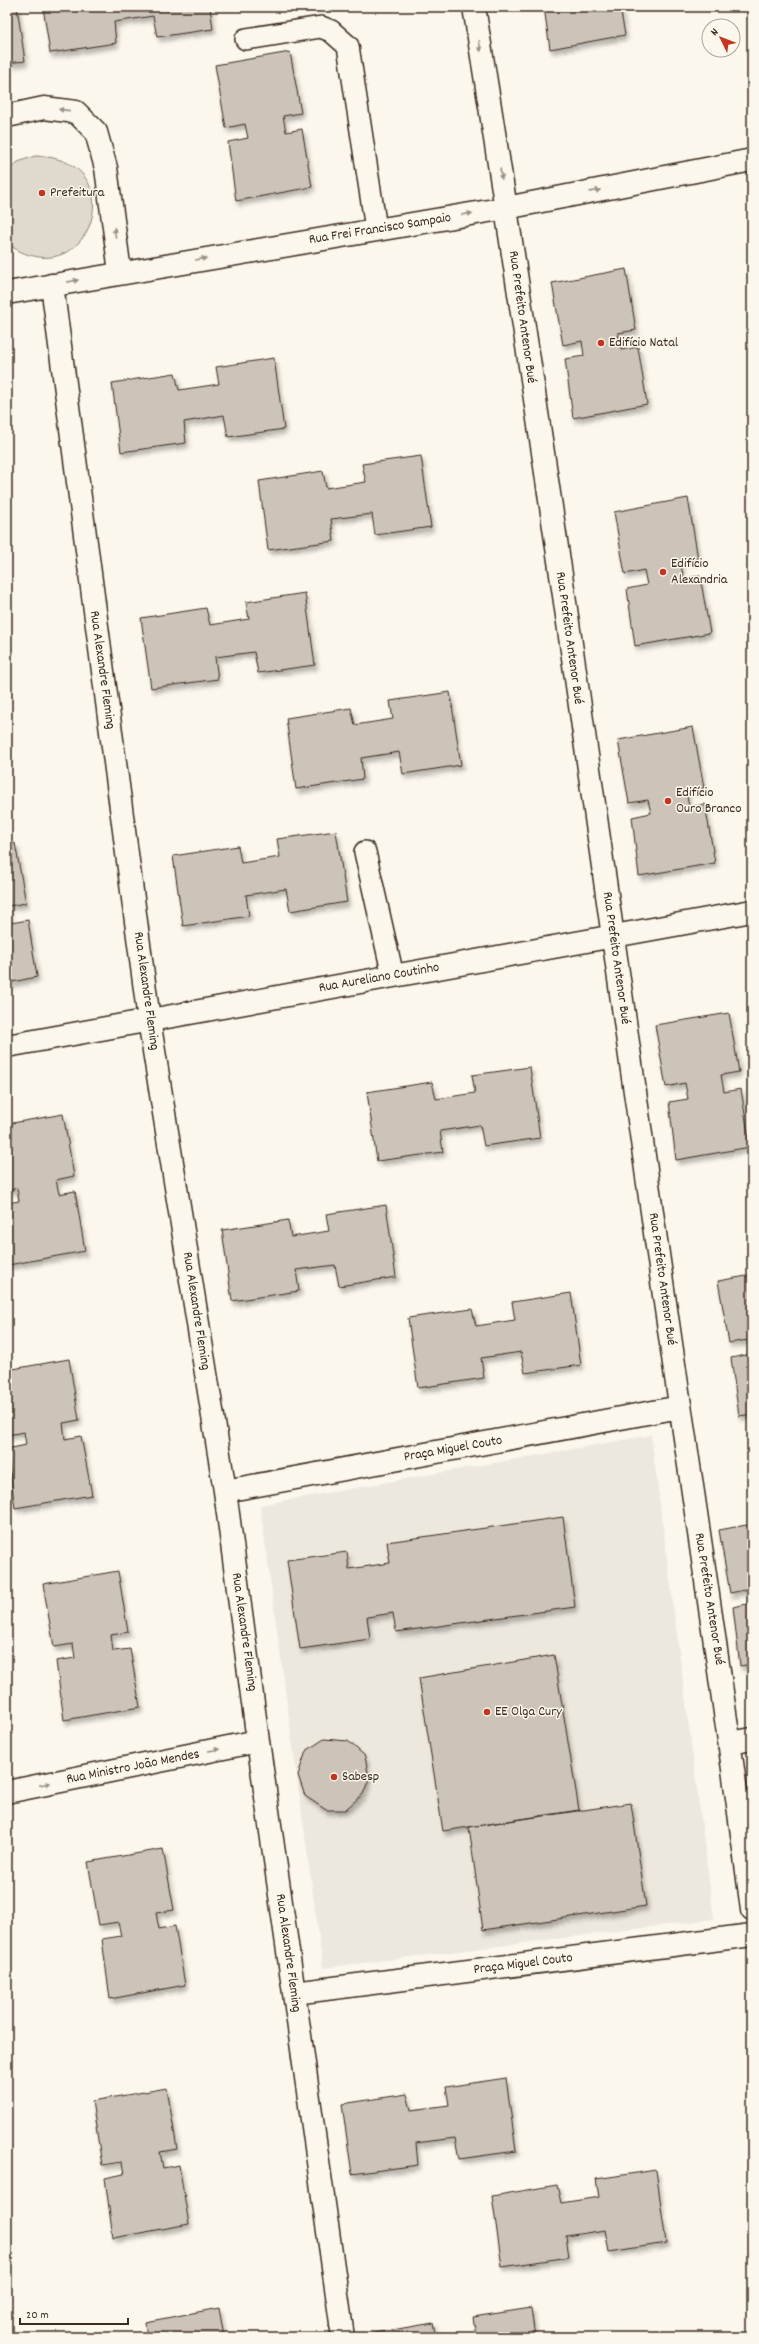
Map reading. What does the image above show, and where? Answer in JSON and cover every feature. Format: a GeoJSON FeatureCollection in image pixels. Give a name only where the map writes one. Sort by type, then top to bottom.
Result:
{"type":"FeatureCollection","features":[{"type":"Feature","properties":{"kind":"street","name":"Rua Prefeito Antenor Bué"},"geometry":{"type":"LineString","coordinates":[[474,7],[506,208],[613,936],[680,1407],[730,1743],[752,1910]]}},
{"type":"Feature","properties":{"kind":"street"},"geometry":{"type":"LineString","coordinates":[[7,116],[44,108],[76,112],[96,132],[106,168],[120,272]]}},
{"type":"Feature","properties":{"kind":"street","name":"Rua Frei Francisco Sampaio"},"geometry":{"type":"LineString","coordinates":[[7,293],[120,272],[506,208],[752,160]]}},
{"type":"Feature","properties":{"kind":"street","name":"Rua Alexandre Fleming"},"geometry":{"type":"LineString","coordinates":[[52,285],[149,1020],[225,1491],[258,1741],[343,2337]]}},
{"type":"Feature","properties":{"kind":"street","name":"Rua Aureliano Coutinho"},"geometry":{"type":"LineString","coordinates":[[7,1046],[752,911]]}},
{"type":"Feature","properties":{"kind":"street","name":"Praça Miguel Couto"},"geometry":{"type":"LineString","coordinates":[[225,1491],[680,1407]]}},
{"type":"Feature","properties":{"kind":"street"},"geometry":{"type":"LineString","coordinates":[[730,1743],[752,1738]]}},
{"type":"Feature","properties":{"kind":"street","name":"Rua Ministro João Mendes"},"geometry":{"type":"LineString","coordinates":[[7,1792],[258,1741]]}},
{"type":"Feature","properties":{"kind":"street","name":"Praça Miguel Couto"},"geometry":{"type":"LineString","coordinates":[[294,1993],[752,1935]]}},
{"type":"Feature","properties":{"kind":"lane"},"geometry":{"type":"LineString","coordinates":[[246,39],[321,27],[331,31],[348,46],[376,229]]}},
{"type":"Feature","properties":{"kind":"lane"},"geometry":{"type":"LineString","coordinates":[[365,852],[393,976]]}},
{"type":"Feature","properties":{"kind":"shaded area"},"geometry":{"type":"Polygon","coordinates":[[[35,156],[63,161],[82,173],[91,191],[93,210],[88,229],[77,245],[60,255],[39,257],[30,255],[18,250],[7,242],[7,171],[18,162],[35,156]]]}},
{"type":"Feature","properties":{"kind":"shaded area","name":"EE Olga Cury"},"geometry":{"type":"Polygon","coordinates":[[[651,1435],[714,1919],[323,1968],[260,1505],[651,1435]]]}},
{"type":"Feature","properties":{"kind":"building"},"geometry":{"type":"Polygon","coordinates":[[[7,7],[17,7],[25,61],[7,63],[7,7]]]}},
{"type":"Feature","properties":{"kind":"building"},"geometry":{"type":"Polygon","coordinates":[[[43,7],[210,7],[213,29],[157,37],[153,16],[114,22],[116,43],[50,53],[43,7]]]}},
{"type":"Feature","properties":{"kind":"building"},"geometry":{"type":"Polygon","coordinates":[[[544,7],[620,7],[625,35],[550,49],[544,7]]]}},
{"type":"Feature","properties":{"kind":"building"},"geometry":{"type":"Polygon","coordinates":[[[290,52],[301,113],[283,116],[286,132],[302,129],[312,187],[236,201],[228,142],[248,138],[245,124],[226,128],[215,65],[290,52]]]}},
{"type":"Feature","properties":{"kind":"building","name":"Edifício Natal"},"geometry":{"type":"Polygon","coordinates":[[[626,269],[636,330],[618,333],[621,350],[638,347],[647,404],[573,418],[565,359],[584,356],[582,341],[563,345],[552,283],[626,269]]]}},
{"type":"Feature","properties":{"kind":"building"},"geometry":{"type":"Polygon","coordinates":[[[274,358],[284,429],[228,437],[224,415],[184,422],[186,443],[121,452],[112,383],[175,373],[179,390],[219,384],[216,367],[274,358]]]}},
{"type":"Feature","properties":{"kind":"building"},"geometry":{"type":"Polygon","coordinates":[[[421,456],[431,527],[375,535],[372,514],[331,519],[334,541],[268,550],[259,481],[323,471],[326,488],[366,482],[362,464],[421,456]]]}},
{"type":"Feature","properties":{"kind":"building","name":"Edifício Alexandria"},"geometry":{"type":"Polygon","coordinates":[[[688,498],[698,559],[680,562],[684,578],[700,576],[710,633],[635,646],[627,589],[647,585],[644,570],[625,574],[614,512],[688,498]]]}},
{"type":"Feature","properties":{"kind":"building"},"geometry":{"type":"Polygon","coordinates":[[[305,593],[315,665],[258,673],[254,652],[215,657],[218,679],[151,688],[141,618],[206,608],[210,625],[249,619],[246,602],[305,593]]]}},
{"type":"Feature","properties":{"kind":"building"},"geometry":{"type":"Polygon","coordinates":[[[450,692],[461,765],[403,774],[399,752],[361,758],[363,779],[296,789],[286,718],[351,708],[355,725],[393,719],[390,701],[450,692]]]}},
{"type":"Feature","properties":{"kind":"building","name":"Edifício Ouro Branco"},"geometry":{"type":"Polygon","coordinates":[[[693,727],[704,788],[686,791],[689,807],[705,804],[715,863],[639,876],[632,817],[651,813],[648,800],[629,803],[618,740],[693,727]]]}},
{"type":"Feature","properties":{"kind":"building"},"geometry":{"type":"Polygon","coordinates":[[[336,831],[347,902],[290,911],[286,889],[246,895],[249,916],[183,926],[173,856],[238,846],[241,863],[280,857],[277,839],[336,831]]]}},
{"type":"Feature","properties":{"kind":"building"},"geometry":{"type":"Polygon","coordinates":[[[15,843],[26,903],[8,906],[11,923],[28,920],[37,977],[7,983],[7,844],[15,843]]]}},
{"type":"Feature","properties":{"kind":"building"},"geometry":{"type":"Polygon","coordinates":[[[729,1013],[739,1072],[721,1075],[724,1092],[741,1089],[750,1147],[676,1160],[669,1102],[688,1099],[685,1083],[666,1087],[655,1025],[729,1013]]]}},
{"type":"Feature","properties":{"kind":"building"},"geometry":{"type":"Polygon","coordinates":[[[530,1067],[540,1138],[484,1146],[480,1125],[440,1131],[443,1152],[377,1161],[367,1092],[432,1082],[436,1099],[475,1093],[472,1075],[530,1067]]]}},
{"type":"Feature","properties":{"kind":"building"},"geometry":{"type":"Polygon","coordinates":[[[63,1114],[74,1176],[56,1180],[59,1194],[75,1191],[85,1251],[8,1265],[7,1203],[19,1201],[17,1188],[7,1191],[7,1124],[63,1114]]]}},
{"type":"Feature","properties":{"kind":"building"},"geometry":{"type":"Polygon","coordinates":[[[386,1205],[396,1277],[339,1286],[335,1265],[296,1270],[299,1291],[232,1301],[222,1230],[288,1220],[291,1237],[329,1231],[326,1214],[386,1205]]]}},
{"type":"Feature","properties":{"kind":"building"},"geometry":{"type":"Polygon","coordinates":[[[752,1275],[752,1414],[739,1416],[731,1358],[751,1354],[748,1340],[729,1343],[718,1281],[752,1275]]]}},
{"type":"Feature","properties":{"kind":"building"},"geometry":{"type":"Polygon","coordinates":[[[571,1293],[581,1365],[525,1373],[521,1352],[481,1358],[484,1378],[418,1388],[408,1318],[472,1309],[476,1326],[515,1320],[512,1302],[571,1293]]]}},
{"type":"Feature","properties":{"kind":"building"},"geometry":{"type":"Polygon","coordinates":[[[69,1359],[79,1420],[63,1423],[65,1439],[81,1436],[92,1495],[15,1508],[7,1449],[26,1445],[24,1432],[7,1435],[7,1370],[69,1359]]]}},
{"type":"Feature","properties":{"kind":"building"},"geometry":{"type":"Polygon","coordinates":[[[563,1517],[575,1607],[396,1632],[393,1613],[367,1617],[370,1639],[300,1649],[287,1560],[347,1552],[349,1569],[390,1563],[387,1542],[563,1517]]]}},
{"type":"Feature","properties":{"kind":"building"},"geometry":{"type":"Polygon","coordinates":[[[752,1524],[752,1664],[740,1666],[733,1607],[751,1603],[749,1589],[730,1593],[719,1530],[752,1524]]]}},
{"type":"Feature","properties":{"kind":"building"},"geometry":{"type":"Polygon","coordinates":[[[118,1571],[128,1632],[111,1635],[113,1651],[130,1649],[140,1707],[64,1720],[56,1661],[75,1658],[73,1644],[54,1647],[43,1584],[118,1571]]]}},
{"type":"Feature","properties":{"kind":"building"},"geometry":{"type":"Polygon","coordinates":[[[554,1655],[579,1810],[443,1831],[419,1678],[554,1655]]]}},
{"type":"Feature","properties":{"kind":"building","name":"Sabesp"},"geometry":{"type":"Polygon","coordinates":[[[324,1739],[348,1741],[365,1756],[369,1779],[363,1794],[345,1810],[326,1810],[305,1796],[298,1775],[306,1751],[324,1739]]]}},
{"type":"Feature","properties":{"kind":"building"},"geometry":{"type":"Polygon","coordinates":[[[631,1803],[646,1906],[483,1930],[469,1827],[631,1803]]]}},
{"type":"Feature","properties":{"kind":"building"},"geometry":{"type":"Polygon","coordinates":[[[163,1849],[174,1910],[156,1913],[159,1929],[175,1926],[185,1985],[110,1999],[102,1939],[121,1936],[118,1922],[99,1925],[88,1862],[163,1849]]]}},
{"type":"Feature","properties":{"kind":"building"},"geometry":{"type":"Polygon","coordinates":[[[506,2078],[516,2151],[459,2159],[455,2138],[416,2143],[418,2165],[352,2174],[342,2104],[407,2094],[411,2110],[449,2105],[446,2087],[506,2078]]]}},
{"type":"Feature","properties":{"kind":"building"},"geometry":{"type":"Polygon","coordinates":[[[167,2088],[177,2149],[160,2152],[163,2168],[179,2165],[189,2224],[113,2238],[105,2178],[124,2174],[122,2162],[102,2165],[92,2101],[167,2088]]]}},
{"type":"Feature","properties":{"kind":"building"},"geometry":{"type":"Polygon","coordinates":[[[656,2170],[666,2243],[609,2252],[605,2230],[566,2236],[569,2257],[502,2267],[492,2196],[557,2185],[561,2203],[599,2197],[596,2179],[656,2170]]]}},
{"type":"Feature","properties":{"kind":"building"},"geometry":{"type":"Polygon","coordinates":[[[219,2308],[224,2337],[147,2337],[145,2322],[219,2308]]]}},
{"type":"Feature","properties":{"kind":"building"},"geometry":{"type":"Polygon","coordinates":[[[531,2308],[535,2337],[460,2337],[476,2335],[473,2317],[531,2308]]]}},
{"type":"Feature","properties":{"kind":"building"},"geometry":{"type":"Polygon","coordinates":[[[433,2323],[436,2337],[369,2337],[368,2334],[433,2323]]]}},
{"type":"Feature","properties":{"kind":"place","name":"Prefeitura"},"geometry":{"type":"Point","coordinates":[42,193]}},
{"type":"Feature","properties":{"kind":"place","name":"Edifício Natal"},"geometry":{"type":"Point","coordinates":[601,343]}},
{"type":"Feature","properties":{"kind":"place","name":"Edifício Alexandria"},"geometry":{"type":"Point","coordinates":[663,572]}},
{"type":"Feature","properties":{"kind":"place","name":"Edifício Ouro Branco"},"geometry":{"type":"Point","coordinates":[668,801]}},
{"type":"Feature","properties":{"kind":"place","name":"EE Olga Cury"},"geometry":{"type":"Point","coordinates":[487,1712]}},
{"type":"Feature","properties":{"kind":"place","name":"Sabesp"},"geometry":{"type":"Point","coordinates":[334,1777]}}]}
